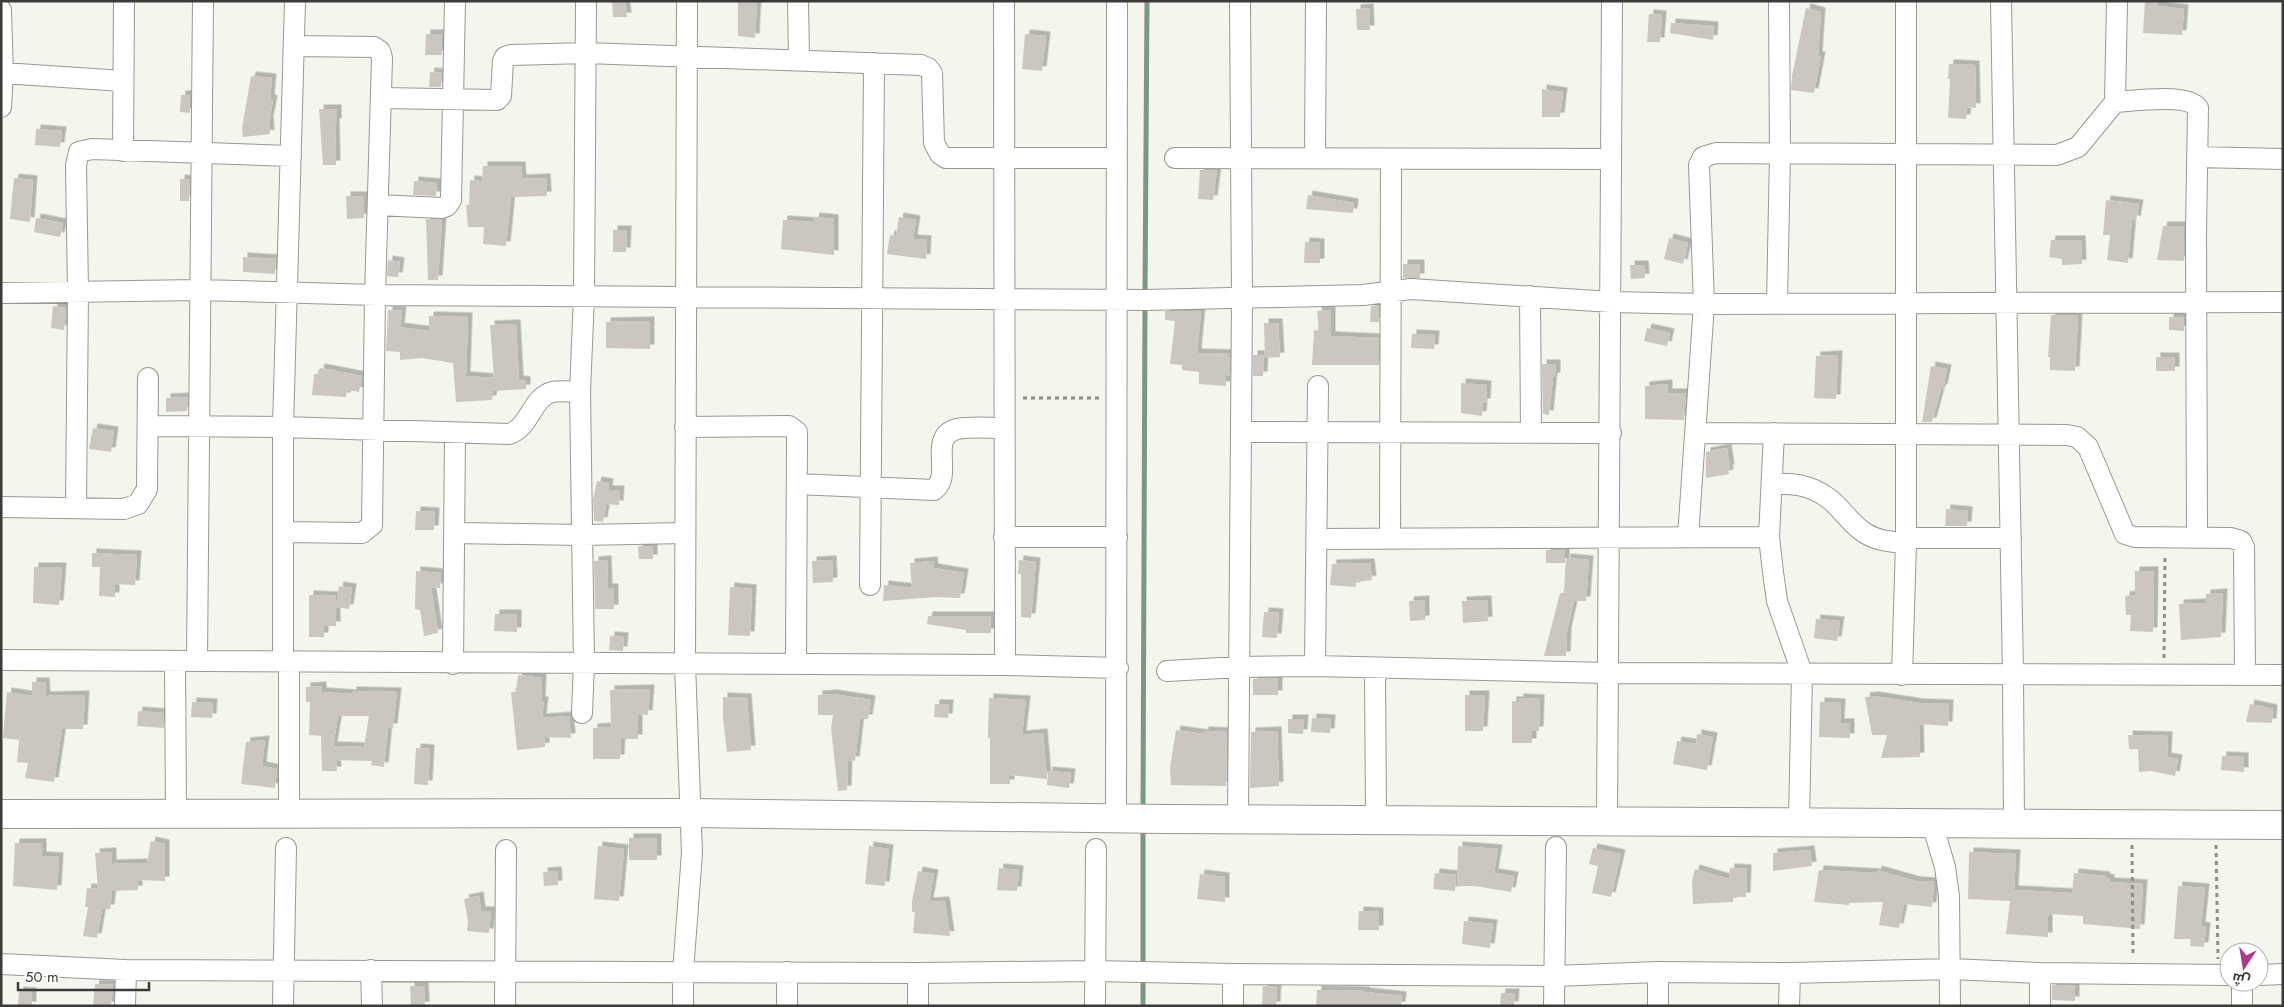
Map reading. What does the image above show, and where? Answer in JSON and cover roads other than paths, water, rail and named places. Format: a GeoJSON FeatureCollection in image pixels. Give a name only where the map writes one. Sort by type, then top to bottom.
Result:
{"type":"FeatureCollection","features":[{"type":"Feature","properties":{"kind":"main road"},"geometry":{"type":"LineString","coordinates":[[1,814],[692,813],[1165,819],[2283,825]]}},
{"type":"Feature","properties":{"kind":"street"},"geometry":{"type":"LineString","coordinates":[[123,151],[124,1]]}},
{"type":"Feature","properties":{"kind":"street"},"geometry":{"type":"LineString","coordinates":[[197,661],[203,1]]}},
{"type":"Feature","properties":{"kind":"street"},"geometry":{"type":"LineString","coordinates":[[289,813],[282,428],[295,1]]}},
{"type":"Feature","properties":{"kind":"street"},"geometry":{"type":"LineString","coordinates":[[378,205],[441,208],[449,203],[454,1]]}},
{"type":"Feature","properties":{"kind":"street"},"geometry":{"type":"LineString","coordinates":[[582,713],[584,663],[580,392],[584,296],[586,1]]}},
{"type":"Feature","properties":{"kind":"street"},"geometry":{"type":"LineString","coordinates":[[683,1006],[690,893],[692,813],[685,664],[687,1]]}},
{"type":"Feature","properties":{"kind":"street"},"geometry":{"type":"LineString","coordinates":[[798,1],[799,59]]}},
{"type":"Feature","properties":{"kind":"street"},"geometry":{"type":"LineString","coordinates":[[1004,1],[1006,299],[1004,428],[1005,665]]}},
{"type":"Feature","properties":{"kind":"street"},"geometry":{"type":"LineString","coordinates":[[1117,1],[1118,668],[1125,818]]}},
{"type":"Feature","properties":{"kind":"street"},"geometry":{"type":"LineString","coordinates":[[1238,818],[1243,157],[1240,1]]}},
{"type":"Feature","properties":{"kind":"street"},"geometry":{"type":"LineString","coordinates":[[1315,158],[1316,1]]}},
{"type":"Feature","properties":{"kind":"street"},"geometry":{"type":"LineString","coordinates":[[1607,821],[1607,673],[1611,433],[1612,1]]}},
{"type":"Feature","properties":{"kind":"street"},"geometry":{"type":"LineString","coordinates":[[1778,303],[1780,154],[1779,1]]}},
{"type":"Feature","properties":{"kind":"street"},"geometry":{"type":"LineString","coordinates":[[1902,675],[1906,541],[1906,1]]}},
{"type":"Feature","properties":{"kind":"street"},"geometry":{"type":"LineString","coordinates":[[2001,1],[2011,538],[2014,825]]}},
{"type":"Feature","properties":{"kind":"street"},"geometry":{"type":"LineString","coordinates":[[1688,537],[1704,304],[1699,165],[1703,157],[1716,153],[2057,155],[2078,147],[2115,102],[2117,1]]}},
{"type":"Feature","properties":{"kind":"street"},"geometry":{"type":"LineString","coordinates":[[1,10],[3,73],[1,107]]}},
{"type":"Feature","properties":{"kind":"street"},"geometry":{"type":"LineString","coordinates":[[283,532],[362,533],[372,525],[375,295],[382,98],[382,58],[380,51],[374,48],[294,46]]}},
{"type":"Feature","properties":{"kind":"street"},"geometry":{"type":"LineString","coordinates":[[382,98],[499,99],[502,66],[505,57],[508,56],[586,53],[799,59],[921,65],[931,71],[934,143],[940,154],[951,160],[1117,158]]}},
{"type":"Feature","properties":{"kind":"street"},"geometry":{"type":"LineString","coordinates":[[870,585],[874,298],[874,63]]}},
{"type":"Feature","properties":{"kind":"street"},"geometry":{"type":"LineString","coordinates":[[3,73],[124,81]]}},
{"type":"Feature","properties":{"kind":"street"},"geometry":{"type":"LineString","coordinates":[[2115,102],[2181,100],[2195,104],[2199,114],[2196,302],[2197,538]]}},
{"type":"Feature","properties":{"kind":"street"},"geometry":{"type":"LineString","coordinates":[[76,507],[77,159],[79,152],[84,150],[291,156]]}},
{"type":"Feature","properties":{"kind":"street"},"geometry":{"type":"LineString","coordinates":[[2197,157],[2283,159]]}},
{"type":"Feature","properties":{"kind":"street"},"geometry":{"type":"LineString","coordinates":[[1175,158],[1611,159]]}},
{"type":"Feature","properties":{"kind":"street"},"geometry":{"type":"LineString","coordinates":[[1390,538],[1391,158]]}},
{"type":"Feature","properties":{"kind":"street"},"geometry":{"type":"LineString","coordinates":[[1,294],[199,290],[375,295],[1117,300],[1364,295],[1391,290],[1430,290],[1611,302],[1704,304],[2283,302]]}},
{"type":"Feature","properties":{"kind":"street"},"geometry":{"type":"LineString","coordinates":[[1530,296],[1531,433]]}},
{"type":"Feature","properties":{"kind":"street"},"geometry":{"type":"LineString","coordinates":[[1,507],[124,509],[133,507],[143,498],[147,489],[148,378]]}},
{"type":"Feature","properties":{"kind":"street"},"geometry":{"type":"LineString","coordinates":[[1315,666],[1318,539],[1318,386]]}},
{"type":"Feature","properties":{"kind":"street"},"geometry":{"type":"LineString","coordinates":[[148,426],[508,434],[517,432],[542,398],[548,394],[554,392],[580,392]]}},
{"type":"Feature","properties":{"kind":"street"},"geometry":{"type":"LineString","coordinates":[[685,427],[793,428],[798,435],[796,664]]}},
{"type":"Feature","properties":{"kind":"street"},"geometry":{"type":"LineString","coordinates":[[797,484],[934,490],[942,478],[942,442],[949,432],[964,428],[1004,428]]}},
{"type":"Feature","properties":{"kind":"street"},"geometry":{"type":"LineString","coordinates":[[1242,432],[1390,434],[1611,433]]}},
{"type":"Feature","properties":{"kind":"street"},"geometry":{"type":"LineString","coordinates":[[453,664],[454,433]]}},
{"type":"Feature","properties":{"kind":"street"},"geometry":{"type":"LineString","coordinates":[[1695,433],[2009,433],[2067,435],[2082,440],[2088,447],[2125,534],[2135,537],[2236,538],[2241,541],[2244,547],[2245,676]]}},
{"type":"Feature","properties":{"kind":"street"},"geometry":{"type":"LineString","coordinates":[[1774,433],[1769,537],[1777,601],[1802,673],[1799,822]]}},
{"type":"Feature","properties":{"kind":"street"},"geometry":{"type":"LineString","coordinates":[[1773,484],[1795,483],[1811,488],[1828,498],[1846,518],[1865,534],[1885,541],[2011,538]]}},
{"type":"Feature","properties":{"kind":"street"},"geometry":{"type":"LineString","coordinates":[[454,533],[582,535],[685,533]]}},
{"type":"Feature","properties":{"kind":"street"},"geometry":{"type":"LineString","coordinates":[[1004,537],[1117,537]]}},
{"type":"Feature","properties":{"kind":"street"},"geometry":{"type":"LineString","coordinates":[[1318,539],[1769,537]]}},
{"type":"Feature","properties":{"kind":"street"},"geometry":{"type":"LineString","coordinates":[[1,660],[453,664],[1005,665],[1118,668]]}},
{"type":"Feature","properties":{"kind":"street"},"geometry":{"type":"LineString","coordinates":[[174,661],[176,814]]}},
{"type":"Feature","properties":{"kind":"street"},"geometry":{"type":"LineString","coordinates":[[1167,671],[1239,667],[1315,666],[1607,673],[2283,675]]}},
{"type":"Feature","properties":{"kind":"street"},"geometry":{"type":"LineString","coordinates":[[1375,668],[1376,820]]}},
{"type":"Feature","properties":{"kind":"street"},"geometry":{"type":"LineString","coordinates":[[1932,823],[1945,867],[1949,896],[1950,1006]]}},
{"type":"Feature","properties":{"kind":"street"},"geometry":{"type":"LineString","coordinates":[[1554,1006],[1556,847]]}},
{"type":"Feature","properties":{"kind":"street"},"geometry":{"type":"LineString","coordinates":[[282,1006],[286,848]]}},
{"type":"Feature","properties":{"kind":"street"},"geometry":{"type":"LineString","coordinates":[[1095,1006],[1096,849]]}},
{"type":"Feature","properties":{"kind":"street"},"geometry":{"type":"LineString","coordinates":[[505,1006],[506,850]]}},
{"type":"Feature","properties":{"kind":"street"},"geometry":{"type":"LineString","coordinates":[[1,964],[126,970],[283,969],[918,973],[1095,971],[1554,976],[1658,972],[1790,973],[1951,969],[2219,974]]}},
{"type":"Feature","properties":{"kind":"street"},"geometry":{"type":"LineString","coordinates":[[125,1006],[126,970]]}},
{"type":"Feature","properties":{"kind":"street"},"geometry":{"type":"LineString","coordinates":[[372,970],[372,1006]]}},
{"type":"Feature","properties":{"kind":"street"},"geometry":{"type":"LineString","coordinates":[[787,972],[787,1006]]}},
{"type":"Feature","properties":{"kind":"street"},"geometry":{"type":"LineString","coordinates":[[1658,972],[1658,1006]]}},
{"type":"Feature","properties":{"kind":"street"},"geometry":{"type":"LineString","coordinates":[[2040,972],[2040,1006]]}},
{"type":"Feature","properties":{"kind":"street"},"geometry":{"type":"LineString","coordinates":[[918,973],[918,1006]]}},
{"type":"Feature","properties":{"kind":"street"},"geometry":{"type":"LineString","coordinates":[[1789,1006],[1790,973]]}},
{"type":"Feature","properties":{"kind":"street"},"geometry":{"type":"LineString","coordinates":[[1233,974],[1233,1006]]}},
{"type":"Feature","properties":{"kind":"street"},"geometry":{"type":"LineString","coordinates":[[2269,975],[2283,974]]}},
{"type":"Feature","properties":{"kind":"street"},"geometry":{"type":"LineString","coordinates":[[2242,992],[2242,1006]]}},
{"type":"Feature","properties":{"kind":"waterway"},"geometry":{"type":"LineString","coordinates":[[1145,295],[1147,1]]}},
{"type":"Feature","properties":{"kind":"waterway"},"geometry":{"type":"LineString","coordinates":[[1143,810],[1145,304]]}},
{"type":"Feature","properties":{"kind":"waterway"},"geometry":{"type":"LineString","coordinates":[[1143,826],[1143,968]]}},
{"type":"Feature","properties":{"kind":"waterway"},"geometry":{"type":"LineString","coordinates":[[1143,976],[1143,1006]]}}]}
